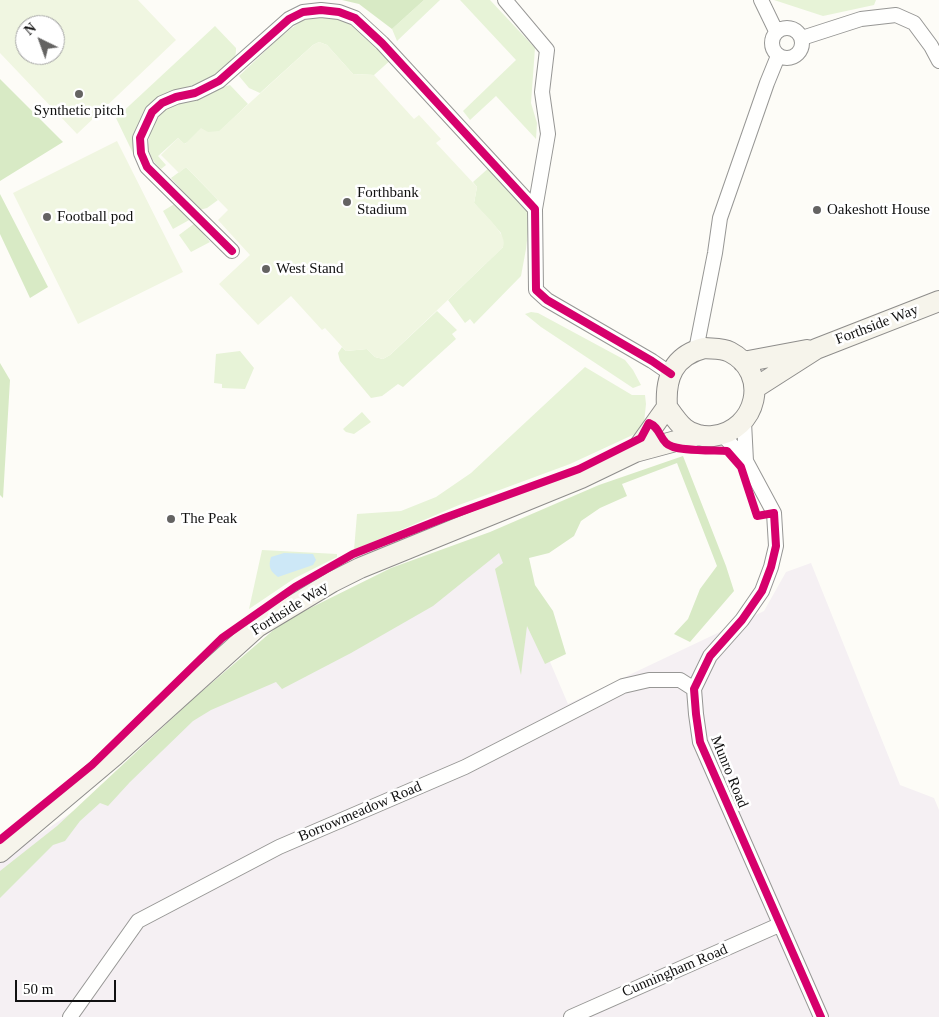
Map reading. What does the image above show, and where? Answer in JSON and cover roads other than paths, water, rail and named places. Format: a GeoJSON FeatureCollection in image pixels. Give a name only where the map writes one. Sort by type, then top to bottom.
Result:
{"type":"FeatureCollection","features":[{"type":"Feature","properties":{"kind":"street"},"geometry":{"type":"LineString","coordinates":[[505,0],[547,50],[542,92],[548,134],[535,209],[536,290],[547,300],[671,374]]}},
{"type":"Feature","properties":{"kind":"street"},"geometry":{"type":"LineString","coordinates":[[761,0],[776,31]]}},
{"type":"Feature","properties":{"kind":"street"},"geometry":{"type":"LineString","coordinates":[[232,251],[147,167],[141,153],[140,138],[152,112],[162,103],[176,97],[195,93],[219,81],[289,19],[303,12],[321,10],[339,12],[355,18],[382,43],[535,209]]}},
{"type":"Feature","properties":{"kind":"street"},"geometry":{"type":"LineString","coordinates":[[802,38],[861,19],[896,15],[914,23],[931,46],[939,61]]}},
{"type":"Feature","properties":{"kind":"street"},"geometry":{"type":"LineString","coordinates":[[781,28],[791,28],[798,32],[802,38],[802,43],[797,55],[787,58],[778,56],[772,46],[772,40],[776,31],[781,28]]}},
{"type":"Feature","properties":{"kind":"street"},"geometry":{"type":"LineString","coordinates":[[696,350],[716,253],[720,218],[778,56]]}},
{"type":"Feature","properties":{"kind":"street","name":"Forthside Way"},"geometry":{"type":"LineString","coordinates":[[743,362],[816,349],[939,301]]}},
{"type":"Feature","properties":{"kind":"street"},"geometry":{"type":"LineString","coordinates":[[704,348],[730,352],[743,362],[751,373],[755,388],[754,402],[744,422],[732,432],[708,437],[698,435],[684,428],[667,407],[669,378],[676,364],[696,350],[704,348]]}},
{"type":"Feature","properties":{"kind":"street","name":"Forthside Way"},"geometry":{"type":"LineString","coordinates":[[755,388],[816,349]]}},
{"type":"Feature","properties":{"kind":"street","name":"Forthside Way"},"geometry":{"type":"LineString","coordinates":[[635,452],[667,407]]}},
{"type":"Feature","properties":{"kind":"street"},"geometry":{"type":"LineString","coordinates":[[744,422],[746,462]]}},
{"type":"Feature","properties":{"kind":"street","name":"Forthside Way"},"geometry":{"type":"LineString","coordinates":[[0,852],[114,756],[257,628],[332,582],[360,568],[581,478],[635,452],[698,435]]}},
{"type":"Feature","properties":{"kind":"street"},"geometry":{"type":"LineString","coordinates":[[694,689],[710,656],[742,620],[762,591],[776,546],[774,513],[746,462],[723,435]]}},
{"type":"Feature","properties":{"kind":"street","name":"Borrowmeadow Road"},"geometry":{"type":"LineString","coordinates":[[70,1017],[138,921],[194,891],[279,847],[473,763],[623,686],[649,680],[680,680],[694,689]]}},
{"type":"Feature","properties":{"kind":"street","name":"Munro Road"},"geometry":{"type":"LineString","coordinates":[[694,689],[700,742],[821,1017]]}},
{"type":"Feature","properties":{"kind":"street","name":"Cunningham Road"},"geometry":{"type":"LineString","coordinates":[[571,1017],[779,925]]}},
{"type":"Feature","properties":{"kind":"water"},"geometry":{"type":"Polygon","coordinates":[[[284,553],[313,554],[316,560],[313,565],[278,577],[270,568],[270,560],[271,557],[284,553]]]}},
{"type":"Feature","properties":{"kind":"place","name":"Synthetic pitch"},"geometry":{"type":"Point","coordinates":[79,94]}},
{"type":"Feature","properties":{"kind":"place","name":"Forthbank Stadium"},"geometry":{"type":"Point","coordinates":[347,202]}},
{"type":"Feature","properties":{"kind":"place","name":"Oakeshott House"},"geometry":{"type":"Point","coordinates":[817,210]}},
{"type":"Feature","properties":{"kind":"place","name":"Football pod"},"geometry":{"type":"Point","coordinates":[47,217]}},
{"type":"Feature","properties":{"kind":"place","name":"West Stand"},"geometry":{"type":"Point","coordinates":[266,269]}},
{"type":"Feature","properties":{"kind":"place","name":"The Peak"},"geometry":{"type":"Point","coordinates":[171,519]}}]}
